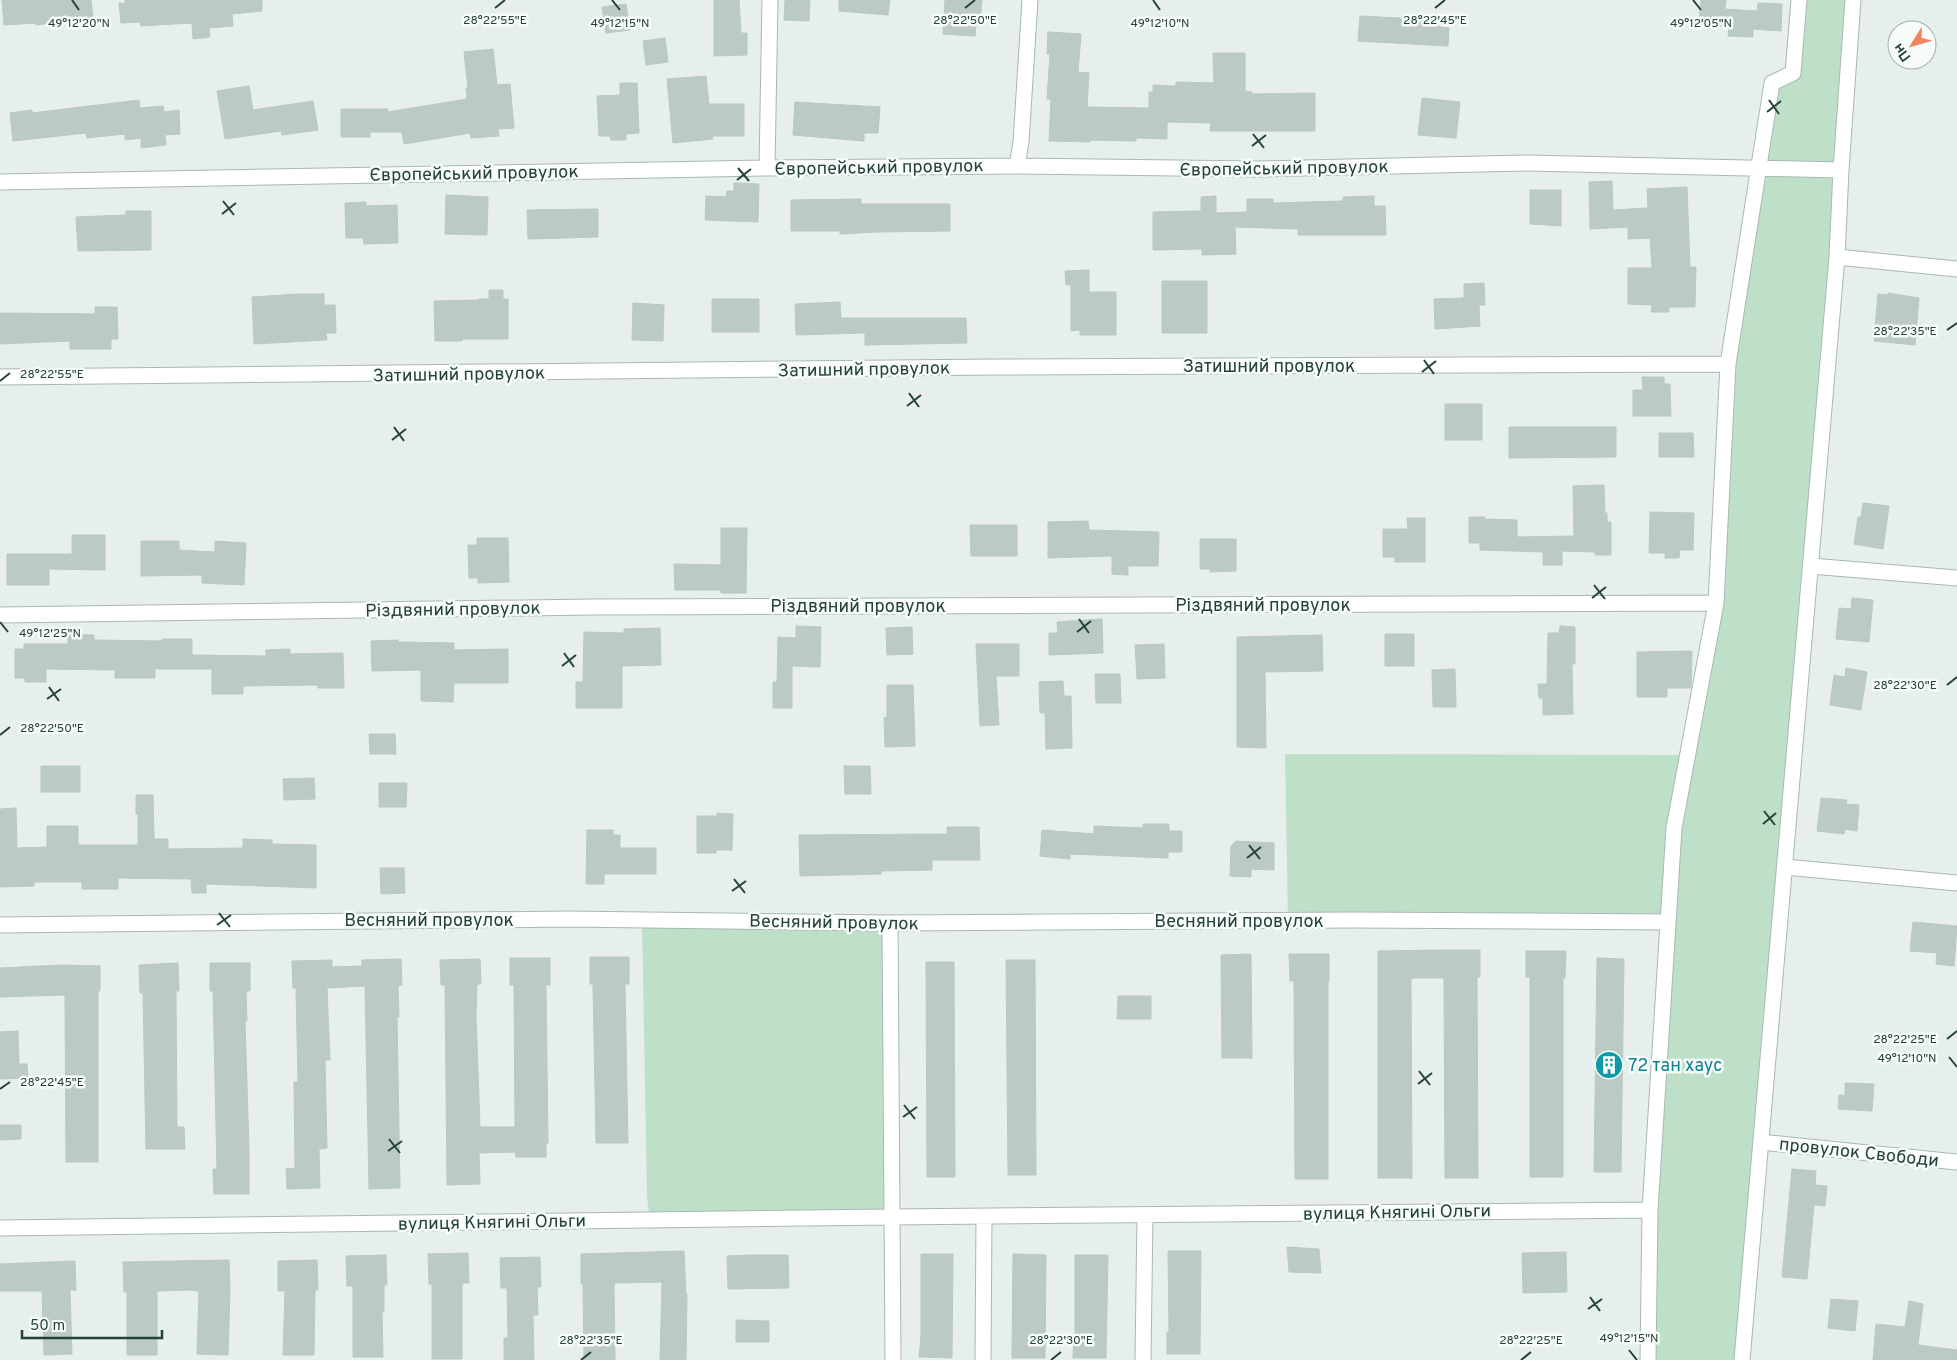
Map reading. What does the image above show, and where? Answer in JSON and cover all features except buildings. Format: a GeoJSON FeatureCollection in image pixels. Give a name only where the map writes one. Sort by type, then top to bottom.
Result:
{"type":"FeatureCollection","features":[{"type":"Feature","properties":{"kind":"street"},"geometry":{"type":"LineString","coordinates":[[767,168],[770,0]]}},
{"type":"Feature","properties":{"kind":"street"},"geometry":{"type":"LineString","coordinates":[[1017,166],[1030,0]]}},
{"type":"Feature","properties":{"kind":"street"},"geometry":{"type":"LineString","coordinates":[[1648,1360],[1650,1210],[1674,828],[1716,603],[1728,364],[1772,83],[1793,73],[1799,0]]}},
{"type":"Feature","properties":{"kind":"street"},"geometry":{"type":"LineString","coordinates":[[1742,1360],[1838,257],[1841,170],[1853,0]]}},
{"type":"Feature","properties":{"kind":"street","name":"Європейський провулок"},"geometry":{"type":"LineString","coordinates":[[0,182],[767,168],[1017,166],[1256,169],[1528,164],[1841,170]]}},
{"type":"Feature","properties":{"kind":"street"},"geometry":{"type":"LineString","coordinates":[[1838,257],[1957,269]]}},
{"type":"Feature","properties":{"kind":"street","name":"Затишний провулок"},"geometry":{"type":"LineString","coordinates":[[0,377],[995,367],[1728,364]]}},
{"type":"Feature","properties":{"kind":"street"},"geometry":{"type":"LineString","coordinates":[[1811,566],[1957,578]]}},
{"type":"Feature","properties":{"kind":"street","name":"Різдвяний провулок"},"geometry":{"type":"LineString","coordinates":[[0,615],[592,607],[1716,603]]}},
{"type":"Feature","properties":{"kind":"street"},"geometry":{"type":"LineString","coordinates":[[1785,868],[1957,883]]}},
{"type":"Feature","properties":{"kind":"street","name":"Весняний провулок"},"geometry":{"type":"LineString","coordinates":[[0,925],[568,918],[890,923],[1335,920],[1668,922]]}},
{"type":"Feature","properties":{"kind":"street"},"geometry":{"type":"LineString","coordinates":[[890,923],[893,1360]]}},
{"type":"Feature","properties":{"kind":"street","name":"провулок Свободи"},"geometry":{"type":"LineString","coordinates":[[1761,1142],[1957,1162]]}},
{"type":"Feature","properties":{"kind":"street","name":"вулиця Княгині Ольги"},"geometry":{"type":"LineString","coordinates":[[0,1228],[1650,1210]]}},
{"type":"Feature","properties":{"kind":"street"},"geometry":{"type":"LineString","coordinates":[[1143,1360],[1145,1215]]}},
{"type":"Feature","properties":{"kind":"street"},"geometry":{"type":"LineString","coordinates":[[983,1360],[984,1216]]}},
{"type":"Feature","properties":{"kind":"green space"},"geometry":{"type":"Polygon","coordinates":[[[1799,0],[1853,0],[1742,1360],[1648,1360],[1668,922],[1288,921],[1285,754],[1688,755],[1716,603],[1728,364],[1772,83],[1793,73],[1799,0]]]}},
{"type":"Feature","properties":{"kind":"green space"},"geometry":{"type":"Polygon","coordinates":[[[642,919],[890,923],[892,1217],[650,1220],[647,1197],[642,919]]]}},
{"type":"Feature","properties":{"kind":"place","name":"72 тан хаус"},"geometry":{"type":"Point","coordinates":[1609,1065]}}]}
